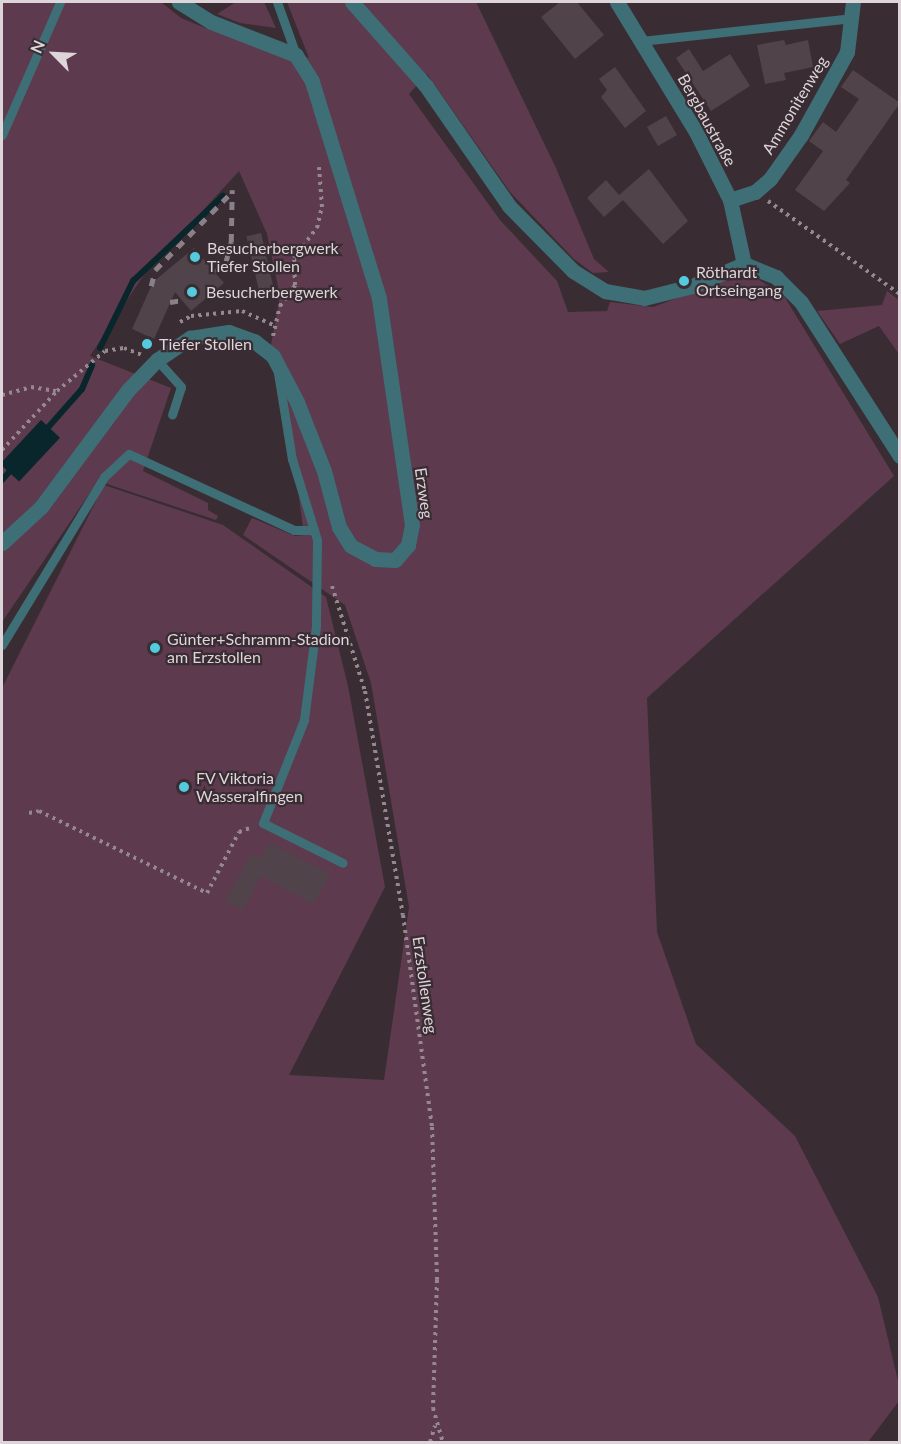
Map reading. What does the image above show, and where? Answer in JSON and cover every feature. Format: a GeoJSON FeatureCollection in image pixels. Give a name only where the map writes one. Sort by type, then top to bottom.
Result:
{"type":"FeatureCollection","features":[{"type":"Feature","properties":{"kind":"street"},"geometry":{"type":"LineString","coordinates":[[179,2],[211,22],[296,55]]}},
{"type":"Feature","properties":{"kind":"street"},"geometry":{"type":"LineString","coordinates":[[351,2],[426,86],[509,206],[573,271],[605,291],[644,298],[692,286],[744,264],[776,277],[801,302],[900,456]]}},
{"type":"Feature","properties":{"kind":"street","name":"Bergbaustraße"},"geometry":{"type":"LineString","coordinates":[[617,2],[696,132],[730,200],[744,264]]}},
{"type":"Feature","properties":{"kind":"street","name":"Ammonitenweg"},"geometry":{"type":"LineString","coordinates":[[730,200],[755,192],[771,179],[836,76],[847,52],[853,18],[853,2]]}},
{"type":"Feature","properties":{"kind":"street","name":"Erzweg"},"geometry":{"type":"LineString","coordinates":[[2,543],[41,507],[128,390],[157,360],[190,338],[229,332],[254,341],[273,356],[297,402],[324,471],[339,527],[351,546],[375,559],[394,560],[408,545],[412,525],[379,298],[325,119],[312,81],[296,55]]}},
{"type":"Feature","properties":{"kind":"lane"},"geometry":{"type":"LineString","coordinates":[[2,135],[60,2]]}},
{"type":"Feature","properties":{"kind":"lane"},"geometry":{"type":"LineString","coordinates":[[277,2],[296,55]]}},
{"type":"Feature","properties":{"kind":"lane"},"geometry":{"type":"LineString","coordinates":[[641,41],[853,18]]}},
{"type":"Feature","properties":{"kind":"lane"},"geometry":{"type":"LineString","coordinates":[[157,360],[181,387],[172,415]]}},
{"type":"Feature","properties":{"kind":"lane"},"geometry":{"type":"LineString","coordinates":[[278,367],[292,459],[314,530],[316,626],[304,720],[263,823],[343,863]]}},
{"type":"Feature","properties":{"kind":"lane"},"geometry":{"type":"LineString","coordinates":[[2,645],[104,477],[129,454],[294,530],[314,530]]}},
{"type":"Feature","properties":{"kind":"path"},"geometry":{"type":"LineString","coordinates":[[224,311],[242,311],[273,325],[280,306],[295,285],[294,258],[317,228],[322,207],[319,160]]}},
{"type":"Feature","properties":{"kind":"path"},"geometry":{"type":"LineString","coordinates":[[755,192],[900,294]]}},
{"type":"Feature","properties":{"kind":"path"},"geometry":{"type":"LineString","coordinates":[[2,450],[57,391],[105,351],[124,348],[157,360]]}},
{"type":"Feature","properties":{"kind":"path"},"geometry":{"type":"LineString","coordinates":[[2,395],[31,387],[57,391]]}},
{"type":"Feature","properties":{"kind":"path","name":"Erzstollenweg"},"geometry":{"type":"LineString","coordinates":[[330,583],[365,691],[403,915],[432,1127],[435,1425],[443,1443]]}},
{"type":"Feature","properties":{"kind":"path"},"geometry":{"type":"LineString","coordinates":[[28,813],[39,811],[207,893],[239,832],[263,823]]}},
{"type":"Feature","properties":{"kind":"path"},"geometry":{"type":"LineString","coordinates":[[430,1443],[435,1425]]}},
{"type":"Feature","properties":{"kind":"shaded area"},"geometry":{"type":"Polygon","coordinates":[[[2,2],[161,2],[181,18],[210,30],[309,58],[287,2],[476,2],[556,168],[594,259],[609,272],[593,273],[574,259],[510,192],[427,74],[409,94],[500,220],[557,281],[568,312],[607,311],[610,302],[653,307],[724,281],[756,278],[784,296],[894,476],[647,698],[657,932],[696,1044],[795,1136],[878,1297],[899,1385],[899,1401],[868,1442],[2,1442],[2,688],[104,485],[223,525],[326,597],[348,686],[385,887],[289,1075],[384,1080],[409,907],[371,683],[345,605],[243,535],[252,518],[295,536],[304,535],[288,417],[271,345],[280,296],[267,234],[239,171],[143,276],[90,356],[171,388],[143,471],[208,503],[208,510],[218,516],[216,520],[98,481],[2,622],[2,2]]]}},
{"type":"Feature","properties":{"kind":"shaded area"},"geometry":{"type":"Polygon","coordinates":[[[236,2],[264,2],[276,28],[240,23],[217,14],[236,2]]]}},
{"type":"Feature","properties":{"kind":"shaded area"},"geometry":{"type":"Polygon","coordinates":[[[887,291],[899,300],[899,354],[879,326],[840,344],[817,311],[882,305],[887,291]]]}},
{"type":"Feature","properties":{"kind":"water"},"geometry":{"type":"Polygon","coordinates":[[[41,420],[60,438],[19,482],[2,466],[2,462],[41,420]]]}},
{"type":"Feature","properties":{"kind":"building"},"geometry":{"type":"Polygon","coordinates":[[[560,2],[577,2],[604,35],[575,59],[541,17],[560,2]]]}},
{"type":"Feature","properties":{"kind":"building"},"geometry":{"type":"Polygon","coordinates":[[[784,40],[786,45],[808,40],[813,67],[784,73],[786,80],[765,84],[757,45],[784,40]]]}},
{"type":"Feature","properties":{"kind":"building"},"geometry":{"type":"Polygon","coordinates":[[[689,49],[703,71],[730,54],[750,86],[711,111],[676,58],[689,49]]]}},
{"type":"Feature","properties":{"kind":"building"},"geometry":{"type":"Polygon","coordinates":[[[615,67],[646,111],[625,128],[601,97],[607,90],[599,79],[615,67]]]}},
{"type":"Feature","properties":{"kind":"building"},"geometry":{"type":"Polygon","coordinates":[[[853,70],[900,103],[846,180],[850,183],[824,211],[795,190],[823,151],[809,141],[823,122],[836,132],[859,99],[841,87],[853,70]]]}},
{"type":"Feature","properties":{"kind":"building"},"geometry":{"type":"Polygon","coordinates":[[[666,116],[677,135],[658,146],[647,127],[666,116]]]}},
{"type":"Feature","properties":{"kind":"building"},"geometry":{"type":"Polygon","coordinates":[[[649,169],[688,221],[663,244],[623,200],[604,217],[587,198],[606,180],[619,195],[649,169]]]}},
{"type":"Feature","properties":{"kind":"building"},"geometry":{"type":"Polygon","coordinates":[[[261,233],[275,293],[260,297],[246,236],[261,233]]]}},
{"type":"Feature","properties":{"kind":"building"},"geometry":{"type":"Polygon","coordinates":[[[194,248],[224,283],[191,311],[175,292],[154,339],[132,329],[153,282],[194,248]]]}},
{"type":"Feature","properties":{"kind":"building"},"geometry":{"type":"Polygon","coordinates":[[[269,842],[330,874],[314,904],[261,876],[243,910],[225,901],[252,853],[261,858],[269,842]]]}},
{"type":"Feature","properties":{"kind":"waterway"},"geometry":{"type":"LineString","coordinates":[[100,348],[133,281],[223,196]]}},
{"type":"Feature","properties":{"kind":"waterway"},"geometry":{"type":"LineString","coordinates":[[44,432],[82,389],[92,365]]}},
{"type":"Feature","properties":{"kind":"waterway"},"geometry":{"type":"LineString","coordinates":[[2,480],[12,469]]}},
{"type":"Feature","properties":{"kind":"railway"},"geometry":{"type":"LineString","coordinates":[[215,272],[226,261],[231,242],[232,190]]}},
{"type":"Feature","properties":{"kind":"railway"},"geometry":{"type":"LineString","coordinates":[[151,286],[155,270],[232,192]]}},
{"type":"Feature","properties":{"kind":"railway"},"geometry":{"type":"LineString","coordinates":[[170,302],[182,300]]}},
{"type":"Feature","properties":{"kind":"place","name":"Besucherbergwerk Tiefer Stollen"},"geometry":{"type":"Point","coordinates":[195,257]}},
{"type":"Feature","properties":{"kind":"place","name":"Röthardt Ortseingang"},"geometry":{"type":"Point","coordinates":[684,281]}},
{"type":"Feature","properties":{"kind":"place","name":"Besucherbergwerk"},"geometry":{"type":"Point","coordinates":[192,292]}},
{"type":"Feature","properties":{"kind":"place","name":"Tiefer Stollen"},"geometry":{"type":"Point","coordinates":[147,344]}},
{"type":"Feature","properties":{"kind":"place","name":"Günter+Schramm-Stadion am Erzstollen"},"geometry":{"type":"Point","coordinates":[155,648]}},
{"type":"Feature","properties":{"kind":"place","name":"FV Viktoria Wasseralfingen"},"geometry":{"type":"Point","coordinates":[184,787]}}]}
